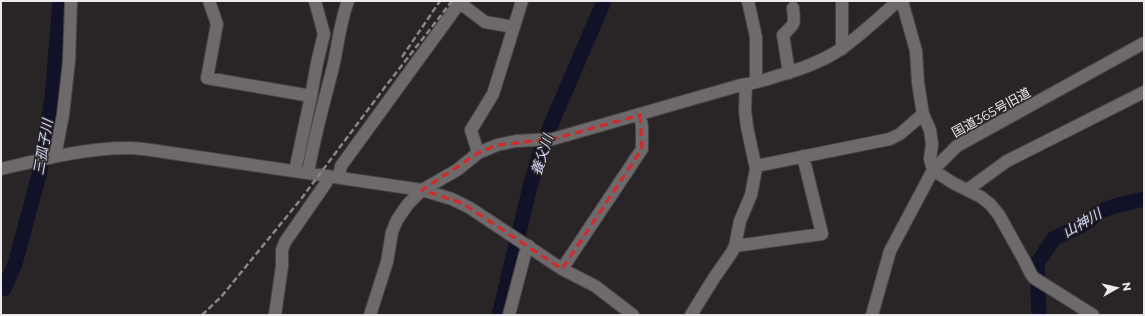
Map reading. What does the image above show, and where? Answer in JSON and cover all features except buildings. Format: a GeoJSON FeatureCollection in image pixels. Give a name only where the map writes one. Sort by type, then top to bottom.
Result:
{"type":"FeatureCollection","features":[{"type":"Feature","properties":{"kind":"street"},"geometry":{"type":"LineString","coordinates":[[51,157],[63,115],[68,69],[71,1]]}},
{"type":"Feature","properties":{"kind":"street"},"geometry":{"type":"LineString","coordinates":[[210,1],[217,24],[207,78],[311,96]]}},
{"type":"Feature","properties":{"kind":"street"},"geometry":{"type":"LineString","coordinates":[[295,171],[324,34],[315,1]]}},
{"type":"Feature","properties":{"kind":"street"},"geometry":{"type":"LineString","coordinates":[[308,173],[312,150],[333,66],[342,18],[348,1]]}},
{"type":"Feature","properties":{"kind":"street"},"geometry":{"type":"LineString","coordinates":[[478,153],[471,130],[493,94],[522,1]]}},
{"type":"Feature","properties":{"kind":"street"},"geometry":{"type":"LineString","coordinates":[[691,315],[735,246],[740,221],[746,207],[748,206],[751,195],[756,169],[745,110],[751,83],[756,37],[748,1]]}},
{"type":"Feature","properties":{"kind":"street"},"geometry":{"type":"LineString","coordinates":[[842,1],[842,49]]}},
{"type":"Feature","properties":{"kind":"street"},"geometry":{"type":"LineString","coordinates":[[370,315],[387,262],[392,232],[397,220],[408,204],[422,190],[457,170],[478,153],[497,145],[516,141],[553,140],[741,85],[789,73],[821,60],[842,49],[898,1]]}},
{"type":"Feature","properties":{"kind":"street"},"geometry":{"type":"LineString","coordinates":[[902,1],[916,51],[918,83],[923,114],[930,130],[932,144],[930,160],[933,170],[953,184],[981,197],[990,204],[999,215],[1031,274],[1093,315]]}},
{"type":"Feature","properties":{"kind":"street"},"geometry":{"type":"LineString","coordinates":[[275,315],[282,266],[282,250],[285,242],[326,183],[334,176],[461,2],[485,22],[514,27]]}},
{"type":"Feature","properties":{"kind":"street"},"geometry":{"type":"LineString","coordinates":[[789,73],[783,35],[791,28],[793,24],[793,8]]}},
{"type":"Feature","properties":{"kind":"street","name":"国道365号旧道"},"geometry":{"type":"LineString","coordinates":[[872,315],[890,251],[933,170],[957,146],[1144,43]]}},
{"type":"Feature","properties":{"kind":"street"},"geometry":{"type":"LineString","coordinates":[[967,190],[1008,161],[1144,92]]}},
{"type":"Feature","properties":{"kind":"street"},"geometry":{"type":"LineString","coordinates":[[756,166],[890,138],[900,134],[923,114]]}},
{"type":"Feature","properties":{"kind":"street"},"geometry":{"type":"LineString","coordinates":[[562,269],[642,149],[642,126],[640,115]]}},
{"type":"Feature","properties":{"kind":"street"},"geometry":{"type":"LineString","coordinates":[[1,169],[82,151],[130,148],[334,176],[422,190],[452,198],[462,203],[562,269],[594,286],[633,315]]}},
{"type":"Feature","properties":{"kind":"street"},"geometry":{"type":"LineString","coordinates":[[735,246],[822,234],[803,156]]}},
{"type":"Feature","properties":{"kind":"street"},"geometry":{"type":"LineString","coordinates":[[509,315],[527,245]]}},
{"type":"Feature","properties":{"kind":"highlighted area"},"geometry":{"type":"Polygon","coordinates":[[[640,115],[642,149],[562,269],[462,203],[422,190],[478,153],[497,145],[553,139],[640,115]]]}},
{"type":"Feature","properties":{"kind":"waterway","name":"三孤子川"},"geometry":{"type":"LineString","coordinates":[[4,289],[15,264],[40,171],[52,98],[60,1]]}},
{"type":"Feature","properties":{"kind":"waterway","name":"養父川"},"geometry":{"type":"LineString","coordinates":[[499,315],[531,183],[541,150],[604,1]]}},
{"type":"Feature","properties":{"kind":"waterway","name":"山神川"},"geometry":{"type":"LineString","coordinates":[[1039,315],[1037,265],[1054,238],[1079,227],[1106,209],[1144,199]]}},
{"type":"Feature","properties":{"kind":"railway"},"geometry":{"type":"LineString","coordinates":[[402,57],[440,1]]}},
{"type":"Feature","properties":{"kind":"railway"},"geometry":{"type":"LineString","coordinates":[[202,315],[221,297],[301,199],[452,1]]}}]}
